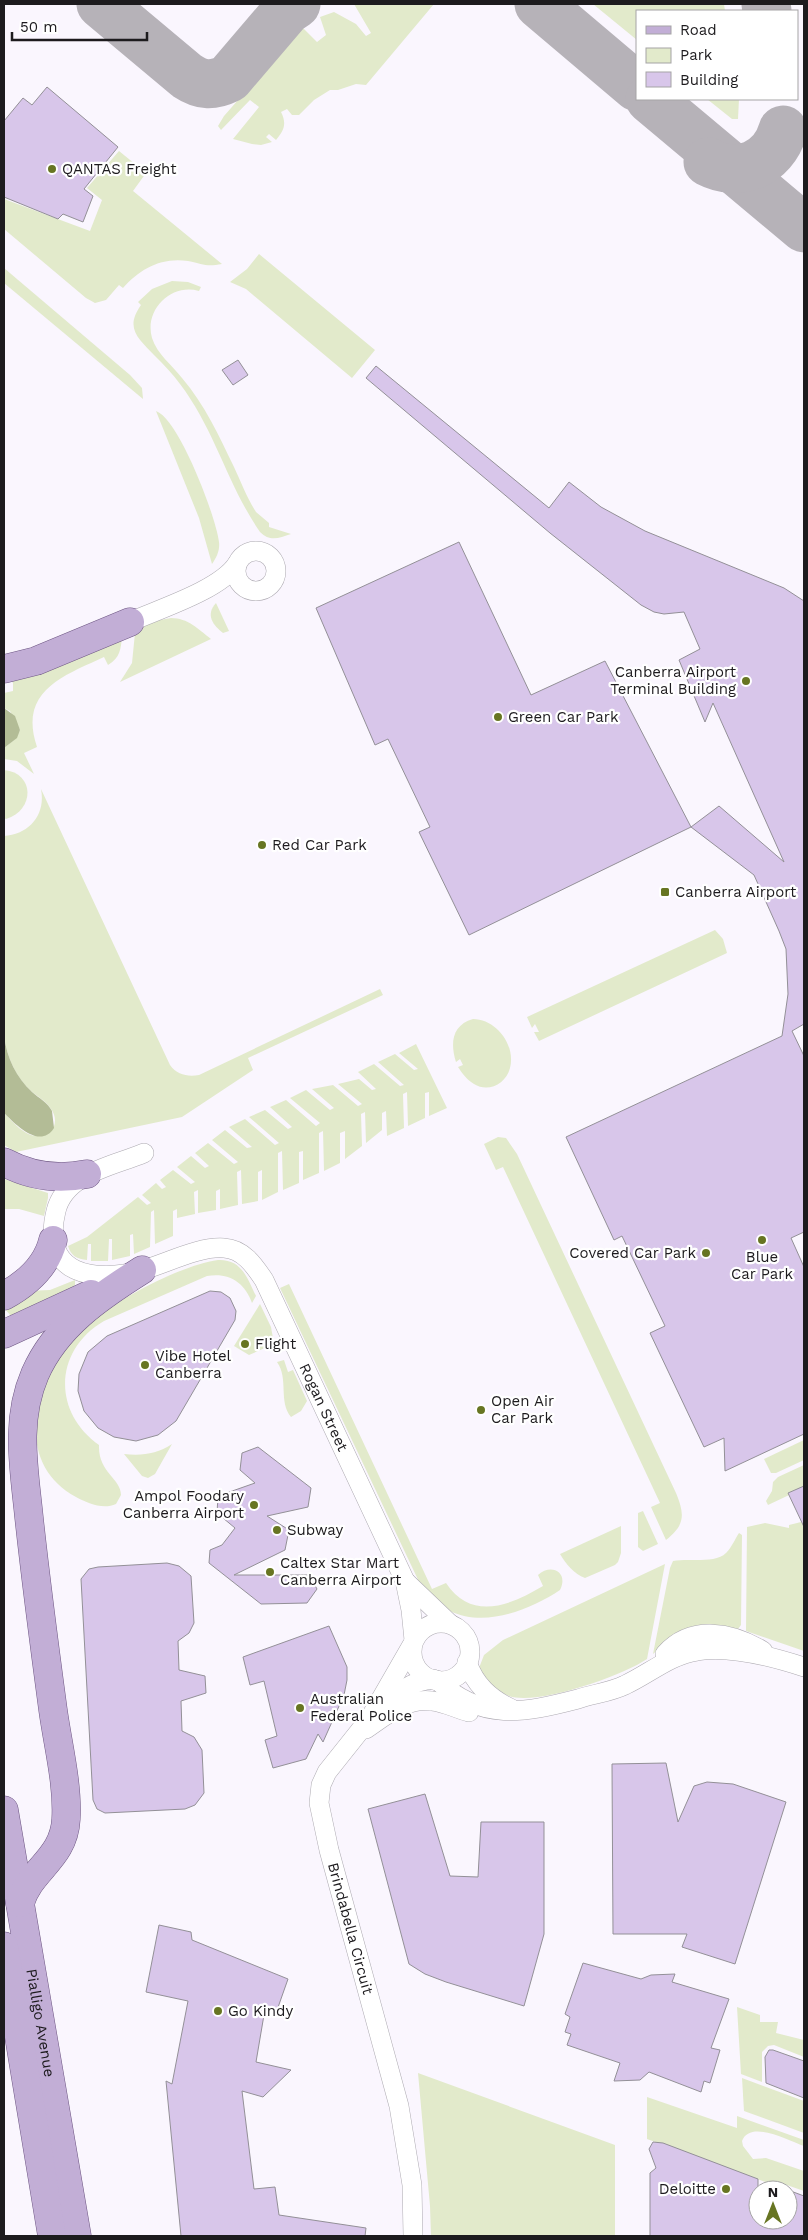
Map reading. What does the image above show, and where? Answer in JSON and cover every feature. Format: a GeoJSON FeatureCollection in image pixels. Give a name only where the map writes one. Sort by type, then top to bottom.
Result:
{"type":"FeatureCollection","features":[{"type":"Feature","properties":{"kind":"main road"},"geometry":{"type":"LineString","coordinates":[[4,669],[36,661],[130,622]]}},
{"type":"Feature","properties":{"kind":"main road"},"geometry":{"type":"LineString","coordinates":[[4,1162],[30,1173],[49,1177],[86,1174]]}},
{"type":"Feature","properties":{"kind":"main road"},"geometry":{"type":"LineString","coordinates":[[4,1296],[36,1272],[47,1256],[53,1240]]}},
{"type":"Feature","properties":{"kind":"main road"},"geometry":{"type":"LineString","coordinates":[[4,1334],[142,1270]]}},
{"type":"Feature","properties":{"kind":"main road"},"geometry":{"type":"LineString","coordinates":[[20,1903],[29,1882],[54,1856],[62,1838],[66,1820],[64,1783],[34,1568],[22,1454],[21,1433],[24,1409],[35,1374],[62,1332],[92,1304],[142,1270]]}},
{"type":"Feature","properties":{"kind":"main road","name":"Pialligo Avenue"},"geometry":{"type":"LineString","coordinates":[[4,1810],[77,2236]]}},
{"type":"Feature","properties":{"kind":"main road","name":"Pialligo Avenue"},"geometry":{"type":"LineString","coordinates":[[4,1946],[52,2236]]}},
{"type":"Feature","properties":{"kind":"main road"},"geometry":{"type":"LineString","coordinates":[[4,2040],[18,2108],[40,2166]]}},
{"type":"Feature","properties":{"kind":"street"},"geometry":{"type":"LineString","coordinates":[[130,622],[213,585],[229,575],[237,564]]}},
{"type":"Feature","properties":{"kind":"street"},"geometry":{"type":"LineString","coordinates":[[53,1240],[54,1219],[59,1203],[68,1191],[86,1174],[144,1153]]}},
{"type":"Feature","properties":{"kind":"street","name":"Rogan Street"},"geometry":{"type":"LineString","coordinates":[[53,1240],[60,1260],[74,1270],[98,1275],[142,1270],[206,1250],[226,1248],[237,1251],[247,1258],[264,1280],[405,1581],[411,1610],[413,1642]]}},
{"type":"Feature","properties":{"kind":"street","name":"Rogan Street"},"geometry":{"type":"LineString","coordinates":[[405,1581],[450,1624]]}},
{"type":"Feature","properties":{"kind":"street"},"geometry":{"type":"LineString","coordinates":[[370,1718],[408,1687],[420,1681],[435,1680],[455,1676],[467,1662],[470,1653],[467,1640],[458,1628],[450,1624],[440,1623],[431,1624],[422,1629],[413,1642],[412,1656],[416,1666],[423,1674],[435,1680],[456,1696],[475,1705],[494,1710],[517,1711]]}},
{"type":"Feature","properties":{"kind":"street"},"geometry":{"type":"LineString","coordinates":[[356,1736],[401,1706],[418,1701],[434,1701],[475,1713],[517,1711],[545,1708],[620,1687],[646,1673],[673,1646],[703,1634],[736,1637],[774,1657],[804,1667]]}},
{"type":"Feature","properties":{"kind":"street","name":"Brindabella Circuit"},"geometry":{"type":"LineString","coordinates":[[413,1642],[370,1718],[325,1776],[320,1789],[320,1811],[400,2106],[412,2186],[413,2236]]}},
{"type":"Feature","properties":{"kind":"street"},"geometry":{"type":"LineString","coordinates":[[467,1662],[474,1680],[483,1690],[502,1704],[517,1711]]}},
{"type":"Feature","properties":{"kind":"green space"},"geometry":{"type":"Polygon","coordinates":[[[354,4],[434,4],[366,85],[356,84],[338,90],[330,90],[314,100],[299,115],[292,115],[287,109],[281,112],[284,127],[276,140],[269,134],[266,137],[272,142],[261,145],[233,139],[259,107],[250,100],[221,130],[218,126],[224,116],[302,27],[317,42],[326,35],[320,17],[334,12],[356,24],[366,36],[371,33],[354,4]]]}},
{"type":"Feature","properties":{"kind":"green space"},"geometry":{"type":"Polygon","coordinates":[[[593,4],[724,4],[725,10],[636,10],[636,39],[593,4]]]}},
{"type":"Feature","properties":{"kind":"green space"},"geometry":{"type":"Polygon","coordinates":[[[708,100],[739,100],[738,119],[732,119],[708,100]]]}},
{"type":"Feature","properties":{"kind":"green space"},"geometry":{"type":"Polygon","coordinates":[[[119,151],[146,173],[133,191],[222,264],[208,265],[178,260],[160,263],[144,270],[123,288],[119,285],[106,300],[95,303],[86,298],[4,229],[4,199],[90,231],[102,200],[87,188],[119,151]]]}},
{"type":"Feature","properties":{"kind":"green space"},"geometry":{"type":"Polygon","coordinates":[[[259,254],[375,350],[352,378],[246,289],[230,282],[247,269],[259,254]]]}},
{"type":"Feature","properties":{"kind":"green space"},"geometry":{"type":"Polygon","coordinates":[[[4,268],[130,375],[142,388],[143,399],[4,283],[4,268]]]}},
{"type":"Feature","properties":{"kind":"green space"},"geometry":{"type":"Polygon","coordinates":[[[172,281],[188,282],[201,287],[199,291],[179,291],[162,301],[152,318],[151,328],[154,344],[190,388],[205,410],[256,512],[269,523],[269,527],[291,534],[279,538],[271,538],[260,532],[239,496],[203,420],[192,402],[174,377],[139,339],[136,333],[134,321],[141,305],[138,302],[152,289],[172,281]]]}},
{"type":"Feature","properties":{"kind":"green space"},"geometry":{"type":"Polygon","coordinates":[[[156,411],[165,418],[175,431],[204,492],[219,542],[218,553],[212,564],[199,518],[156,411]]]}},
{"type":"Feature","properties":{"kind":"green space"},"geometry":{"type":"Polygon","coordinates":[[[216,603],[229,631],[223,633],[213,623],[211,612],[216,603]]]}},
{"type":"Feature","properties":{"kind":"green space"},"geometry":{"type":"Polygon","coordinates":[[[171,618],[188,622],[211,639],[120,682],[132,663],[135,633],[149,622],[171,618]]]}},
{"type":"Feature","properties":{"kind":"green space"},"geometry":{"type":"Polygon","coordinates":[[[122,636],[119,653],[112,662],[108,665],[104,657],[74,671],[48,688],[39,699],[34,712],[33,728],[37,747],[24,753],[34,774],[17,761],[4,759],[4,748],[14,740],[20,730],[10,711],[4,708],[4,693],[13,691],[13,683],[10,679],[122,636]]]}},
{"type":"Feature","properties":{"kind":"green space"},"geometry":{"type":"Polygon","coordinates":[[[4,770],[14,773],[21,778],[26,784],[28,792],[22,808],[16,814],[6,819],[4,818],[4,770]]]}},
{"type":"Feature","properties":{"kind":"green space"},"geometry":{"type":"Polygon","coordinates":[[[41,789],[170,1065],[179,1073],[191,1076],[199,1075],[380,989],[383,995],[248,1058],[253,1070],[182,1117],[16,1152],[4,1145],[4,1113],[19,1128],[28,1134],[38,1136],[48,1134],[55,1123],[54,1114],[49,1106],[25,1085],[16,1073],[7,1051],[4,1036],[4,836],[21,831],[34,821],[41,807],[41,789]]]}},
{"type":"Feature","properties":{"kind":"green space"},"geometry":{"type":"Polygon","coordinates":[[[715,930],[723,939],[727,953],[539,1041],[534,1032],[539,1032],[535,1024],[532,1028],[527,1017],[715,930]]]}},
{"type":"Feature","properties":{"kind":"green space"},"geometry":{"type":"Polygon","coordinates":[[[473,1019],[489,1023],[496,1028],[507,1042],[510,1051],[511,1059],[508,1074],[501,1082],[490,1087],[479,1087],[469,1080],[458,1067],[463,1065],[460,1059],[456,1062],[454,1055],[453,1042],[457,1030],[473,1019]]]}},
{"type":"Feature","properties":{"kind":"green space"},"geometry":{"type":"Polygon","coordinates":[[[416,1044],[447,1108],[429,1116],[429,1092],[425,1093],[425,1118],[408,1126],[407,1092],[403,1094],[404,1128],[387,1136],[386,1111],[382,1113],[382,1130],[366,1143],[365,1112],[361,1114],[362,1146],[345,1159],[345,1131],[340,1133],[340,1163],[324,1171],[323,1131],[319,1133],[319,1173],[303,1180],[303,1151],[299,1152],[299,1183],[283,1190],[282,1151],[278,1153],[278,1192],[262,1200],[262,1170],[258,1172],[258,1201],[242,1204],[241,1170],[237,1172],[238,1205],[220,1209],[220,1189],[216,1191],[216,1210],[198,1213],[198,1190],[194,1192],[195,1214],[177,1218],[177,1209],[173,1211],[173,1236],[155,1244],[154,1210],[151,1212],[150,1247],[134,1254],[133,1234],[130,1235],[130,1256],[112,1260],[112,1239],[109,1239],[108,1261],[91,1261],[91,1244],[88,1244],[87,1260],[77,1258],[71,1252],[68,1246],[87,1237],[138,1197],[147,1205],[151,1203],[142,1195],[156,1183],[162,1189],[166,1187],[160,1180],[173,1170],[191,1184],[195,1182],[177,1167],[191,1156],[205,1168],[209,1166],[195,1153],[208,1143],[234,1164],[238,1162],[212,1140],[225,1130],[247,1148],[252,1147],[229,1127],[245,1119],[275,1145],[279,1143],[249,1117],[265,1110],[288,1129],[292,1127],[270,1107],[286,1100],[316,1126],[320,1123],[290,1098],[306,1090],[330,1110],[334,1108],[312,1089],[333,1085],[358,1106],[362,1104],[338,1084],[359,1079],[372,1090],[376,1089],[358,1072],[374,1064],[400,1086],[404,1085],[378,1062],[395,1054],[414,1070],[418,1069],[399,1053],[416,1044]]]}},
{"type":"Feature","properties":{"kind":"green space"},"geometry":{"type":"Polygon","coordinates":[[[498,1137],[506,1138],[517,1154],[676,1493],[682,1519],[677,1529],[666,1540],[651,1507],[660,1503],[503,1167],[496,1170],[484,1144],[498,1137]]]}},
{"type":"Feature","properties":{"kind":"green space"},"geometry":{"type":"Polygon","coordinates":[[[4,1179],[48,1193],[44,1216],[19,1209],[4,1209],[4,1179]]]}},
{"type":"Feature","properties":{"kind":"green space"},"geometry":{"type":"Polygon","coordinates":[[[218,1260],[233,1263],[243,1271],[256,1296],[252,1303],[245,1289],[235,1280],[215,1275],[207,1276],[104,1321],[88,1333],[76,1348],[68,1364],[65,1382],[67,1399],[73,1416],[84,1431],[99,1445],[102,1462],[120,1489],[121,1495],[116,1504],[111,1506],[101,1506],[76,1497],[54,1480],[41,1459],[36,1436],[38,1411],[45,1386],[56,1363],[71,1342],[89,1324],[116,1304],[168,1276],[202,1263],[218,1260]]]}},
{"type":"Feature","properties":{"kind":"green space"},"geometry":{"type":"Polygon","coordinates":[[[75,1280],[75,1285],[71,1288],[11,1316],[5,1309],[26,1291],[50,1290],[75,1280]]]}},
{"type":"Feature","properties":{"kind":"green space"},"geometry":{"type":"Polygon","coordinates":[[[289,1284],[432,1589],[446,1583],[456,1595],[468,1603],[480,1606],[505,1604],[543,1586],[538,1575],[543,1571],[553,1570],[557,1571],[562,1578],[560,1590],[521,1610],[492,1617],[478,1618],[464,1616],[446,1609],[421,1586],[280,1288],[289,1284]]]}},
{"type":"Feature","properties":{"kind":"green space"},"geometry":{"type":"Polygon","coordinates":[[[260,1304],[271,1327],[274,1344],[249,1355],[234,1346],[260,1304]]]}},
{"type":"Feature","properties":{"kind":"green space"},"geometry":{"type":"Polygon","coordinates":[[[284,1360],[288,1372],[293,1370],[307,1401],[301,1411],[291,1417],[285,1404],[281,1369],[277,1362],[284,1360]]]}},
{"type":"Feature","properties":{"kind":"green space"},"geometry":{"type":"Polygon","coordinates":[[[804,1440],[804,1460],[776,1473],[771,1473],[764,1459],[804,1440]]]}},
{"type":"Feature","properties":{"kind":"green space"},"geometry":{"type":"Polygon","coordinates":[[[172,1444],[155,1474],[148,1478],[142,1476],[124,1454],[149,1454],[172,1444]]]}},
{"type":"Feature","properties":{"kind":"green space"},"geometry":{"type":"Polygon","coordinates":[[[804,1465],[804,1488],[768,1505],[766,1501],[772,1491],[773,1482],[778,1477],[804,1465]]]}},
{"type":"Feature","properties":{"kind":"green space"},"geometry":{"type":"Polygon","coordinates":[[[643,1511],[658,1544],[643,1551],[638,1547],[638,1513],[643,1511]]]}},
{"type":"Feature","properties":{"kind":"green space"},"geometry":{"type":"Polygon","coordinates":[[[801,1522],[804,1524],[804,1651],[746,1631],[747,1527],[765,1523],[789,1528],[789,1525],[801,1522]]]}},
{"type":"Feature","properties":{"kind":"green space"},"geometry":{"type":"Polygon","coordinates":[[[621,1526],[621,1553],[615,1565],[585,1578],[577,1574],[560,1554],[621,1526]]]}},
{"type":"Feature","properties":{"kind":"green space"},"geometry":{"type":"Polygon","coordinates":[[[739,1533],[742,1535],[741,1625],[738,1629],[714,1625],[666,1643],[653,1654],[673,1561],[709,1560],[721,1556],[732,1546],[739,1533]]]}},
{"type":"Feature","properties":{"kind":"green space"},"geometry":{"type":"Polygon","coordinates":[[[665,1564],[647,1659],[635,1666],[579,1688],[539,1697],[522,1698],[509,1696],[499,1691],[488,1681],[479,1668],[484,1655],[503,1640],[665,1564]]]}},
{"type":"Feature","properties":{"kind":"green space"},"geometry":{"type":"Polygon","coordinates":[[[737,2007],[760,2015],[760,2022],[778,2022],[776,2033],[804,2040],[804,2057],[774,2045],[768,2046],[762,2052],[762,2082],[741,2074],[737,2007]]]}},
{"type":"Feature","properties":{"kind":"green space"},"geometry":{"type":"Polygon","coordinates":[[[418,2073],[615,2145],[615,2236],[431,2236],[418,2073]]]}},
{"type":"Feature","properties":{"kind":"green space"},"geometry":{"type":"Polygon","coordinates":[[[742,2078],[804,2101],[804,2133],[744,2111],[742,2078]]]}},
{"type":"Feature","properties":{"kind":"green space"},"geometry":{"type":"Polygon","coordinates":[[[647,2097],[737,2128],[737,2116],[804,2140],[804,2146],[771,2133],[753,2132],[746,2135],[742,2141],[743,2146],[753,2159],[766,2158],[804,2171],[804,2191],[798,2189],[798,2180],[760,2180],[647,2139],[647,2097]]]}},
{"type":"Feature","properties":{"kind":"shaded area"},"geometry":{"type":"Polygon","coordinates":[[[4,708],[15,716],[20,730],[17,738],[4,748],[4,708]]]}},
{"type":"Feature","properties":{"kind":"shaded area"},"geometry":{"type":"Polygon","coordinates":[[[4,1036],[7,1052],[17,1073],[26,1086],[46,1103],[52,1111],[54,1128],[48,1134],[35,1136],[28,1133],[4,1113],[4,1036]]]}},
{"type":"Feature","properties":{"kind":"building","name":"QANTAS Freight"},"geometry":{"type":"Polygon","coordinates":[[[47,87],[118,147],[84,189],[93,196],[83,222],[63,214],[58,219],[4,197],[4,121],[23,98],[32,105],[47,87]]]}},
{"type":"Feature","properties":{"kind":"building"},"geometry":{"type":"Polygon","coordinates":[[[238,360],[248,375],[233,385],[222,370],[238,360]]]}},
{"type":"Feature","properties":{"kind":"building"},"geometry":{"type":"Polygon","coordinates":[[[376,366],[549,508],[569,482],[601,507],[645,531],[784,588],[804,601],[804,1024],[792,1031],[804,1056],[804,1232],[791,1238],[804,1267],[804,1434],[725,1471],[724,1438],[704,1447],[650,1333],[665,1326],[622,1236],[614,1240],[566,1137],[782,1036],[788,994],[786,949],[779,931],[754,875],[691,827],[719,806],[784,862],[713,703],[705,722],[679,660],[700,649],[684,612],[664,614],[654,612],[641,605],[550,533],[366,378],[376,366]]]}},
{"type":"Feature","properties":{"kind":"building","name":"Green Car Park"},"geometry":{"type":"Polygon","coordinates":[[[459,542],[531,695],[605,661],[691,827],[469,935],[419,832],[430,827],[388,739],[375,745],[316,608],[459,542]]]}},
{"type":"Feature","properties":{"kind":"building","name":"Vibe Hotel Canberra"},"geometry":{"type":"Polygon","coordinates":[[[210,1291],[221,1292],[230,1298],[236,1311],[235,1320],[176,1421],[158,1435],[136,1441],[114,1437],[98,1428],[84,1411],[78,1391],[79,1374],[88,1352],[107,1336],[210,1291]]]}},
{"type":"Feature","properties":{"kind":"building"},"geometry":{"type":"Polygon","coordinates":[[[258,1447],[311,1488],[308,1507],[267,1516],[289,1530],[285,1550],[234,1575],[309,1575],[317,1589],[307,1603],[261,1604],[209,1563],[210,1550],[222,1545],[235,1528],[217,1513],[218,1496],[255,1483],[240,1470],[242,1453],[258,1447]]]}},
{"type":"Feature","properties":{"kind":"building"},"geometry":{"type":"Polygon","coordinates":[[[804,1486],[804,1527],[788,1493],[804,1486]]]}},
{"type":"Feature","properties":{"kind":"building"},"geometry":{"type":"Polygon","coordinates":[[[167,1563],[179,1566],[191,1576],[194,1623],[189,1633],[178,1641],[179,1670],[205,1676],[206,1693],[181,1701],[182,1731],[194,1737],[202,1750],[204,1793],[195,1805],[185,1809],[105,1813],[97,1809],[93,1800],[81,1579],[89,1569],[98,1567],[167,1563]]]}},
{"type":"Feature","properties":{"kind":"building"},"geometry":{"type":"Polygon","coordinates":[[[329,1626],[347,1667],[344,1695],[323,1742],[318,1734],[306,1759],[273,1768],[265,1740],[277,1736],[264,1681],[250,1685],[243,1657],[329,1626]]]}},
{"type":"Feature","properties":{"kind":"building"},"geometry":{"type":"Polygon","coordinates":[[[666,1763],[678,1822],[694,1786],[707,1782],[733,1784],[786,1802],[735,1964],[682,1947],[687,1934],[613,1934],[612,1764],[666,1763]]]}},
{"type":"Feature","properties":{"kind":"building"},"geometry":{"type":"Polygon","coordinates":[[[425,1794],[450,1876],[478,1877],[481,1822],[544,1822],[544,1934],[524,2006],[446,1982],[425,1974],[409,1964],[368,1809],[425,1794]]]}},
{"type":"Feature","properties":{"kind":"building"},"geometry":{"type":"Polygon","coordinates":[[[159,1925],[191,1932],[192,1940],[288,1979],[276,2013],[265,2009],[256,2062],[291,2070],[263,2097],[242,2091],[254,2189],[275,2187],[279,2215],[366,2228],[365,2236],[181,2236],[166,2081],[172,2084],[188,2001],[146,1992],[159,1925]]]}},
{"type":"Feature","properties":{"kind":"building"},"geometry":{"type":"Polygon","coordinates":[[[583,1963],[641,1979],[651,1975],[675,1974],[672,1982],[729,1999],[711,2048],[720,2050],[710,2083],[704,2081],[701,2092],[649,2072],[640,2080],[614,2081],[620,2063],[567,2045],[571,2034],[565,2032],[570,2017],[565,2014],[583,1963]]]}},
{"type":"Feature","properties":{"kind":"building"},"geometry":{"type":"Polygon","coordinates":[[[769,2050],[804,2061],[804,2098],[766,2083],[765,2057],[769,2050]]]}},
{"type":"Feature","properties":{"kind":"building","name":"Deloitte"},"geometry":{"type":"Polygon","coordinates":[[[653,2142],[663,2143],[758,2179],[748,2180],[748,2230],[798,2230],[798,2194],[804,2196],[804,2236],[650,2236],[650,2173],[656,2168],[649,2149],[653,2142]]]}},
{"type":"Feature","properties":{"kind":"taxiway"},"geometry":{"type":"LineString","coordinates":[[101,4],[187,76],[198,82],[208,84],[229,78],[287,10],[296,4]]}},
{"type":"Feature","properties":{"kind":"taxiway"},"geometry":{"type":"LineString","coordinates":[[539,4],[636,86]]}},
{"type":"Feature","properties":{"kind":"taxiway"},"geometry":{"type":"LineString","coordinates":[[766,4],[767,10]]}},
{"type":"Feature","properties":{"kind":"taxiway"},"geometry":{"type":"LineString","coordinates":[[651,100],[804,228]]}},
{"type":"Feature","properties":{"kind":"taxiway"},"geometry":{"type":"LineString","coordinates":[[708,162],[731,169],[753,165],[771,152],[783,130]]}},
{"type":"Feature","properties":{"kind":"place","name":"QANTAS Freight"},"geometry":{"type":"Point","coordinates":[52,169]}},
{"type":"Feature","properties":{"kind":"place","name":"Canberra Airport Terminal Building"},"geometry":{"type":"Point","coordinates":[746,681]}},
{"type":"Feature","properties":{"kind":"place","name":"Green Car Park"},"geometry":{"type":"Point","coordinates":[498,717]}},
{"type":"Feature","properties":{"kind":"place","name":"Red Car Park"},"geometry":{"type":"Point","coordinates":[262,845]}},
{"type":"Feature","properties":{"kind":"place","name":"Canberra Airport"},"geometry":{"type":"Point","coordinates":[665,892]}},
{"type":"Feature","properties":{"kind":"place","name":"Blue Car Park"},"geometry":{"type":"Point","coordinates":[762,1240]}},
{"type":"Feature","properties":{"kind":"place","name":"Covered Car Park"},"geometry":{"type":"Point","coordinates":[706,1253]}},
{"type":"Feature","properties":{"kind":"place","name":"Flight"},"geometry":{"type":"Point","coordinates":[245,1344]}},
{"type":"Feature","properties":{"kind":"place","name":"Vibe Hotel Canberra"},"geometry":{"type":"Point","coordinates":[145,1365]}},
{"type":"Feature","properties":{"kind":"place","name":"Open Air Car Park"},"geometry":{"type":"Point","coordinates":[481,1410]}},
{"type":"Feature","properties":{"kind":"place","name":"Ampol Foodary Canberra Airport"},"geometry":{"type":"Point","coordinates":[254,1505]}},
{"type":"Feature","properties":{"kind":"place","name":"Subway"},"geometry":{"type":"Point","coordinates":[277,1530]}},
{"type":"Feature","properties":{"kind":"place","name":"Caltex Star Mart Canberra Airport"},"geometry":{"type":"Point","coordinates":[270,1572]}},
{"type":"Feature","properties":{"kind":"place","name":"Australian Federal Police"},"geometry":{"type":"Point","coordinates":[300,1708]}},
{"type":"Feature","properties":{"kind":"place","name":"Go Kindy"},"geometry":{"type":"Point","coordinates":[218,2011]}},
{"type":"Feature","properties":{"kind":"place","name":"Deloitte"},"geometry":{"type":"Point","coordinates":[726,2189]}}]}
